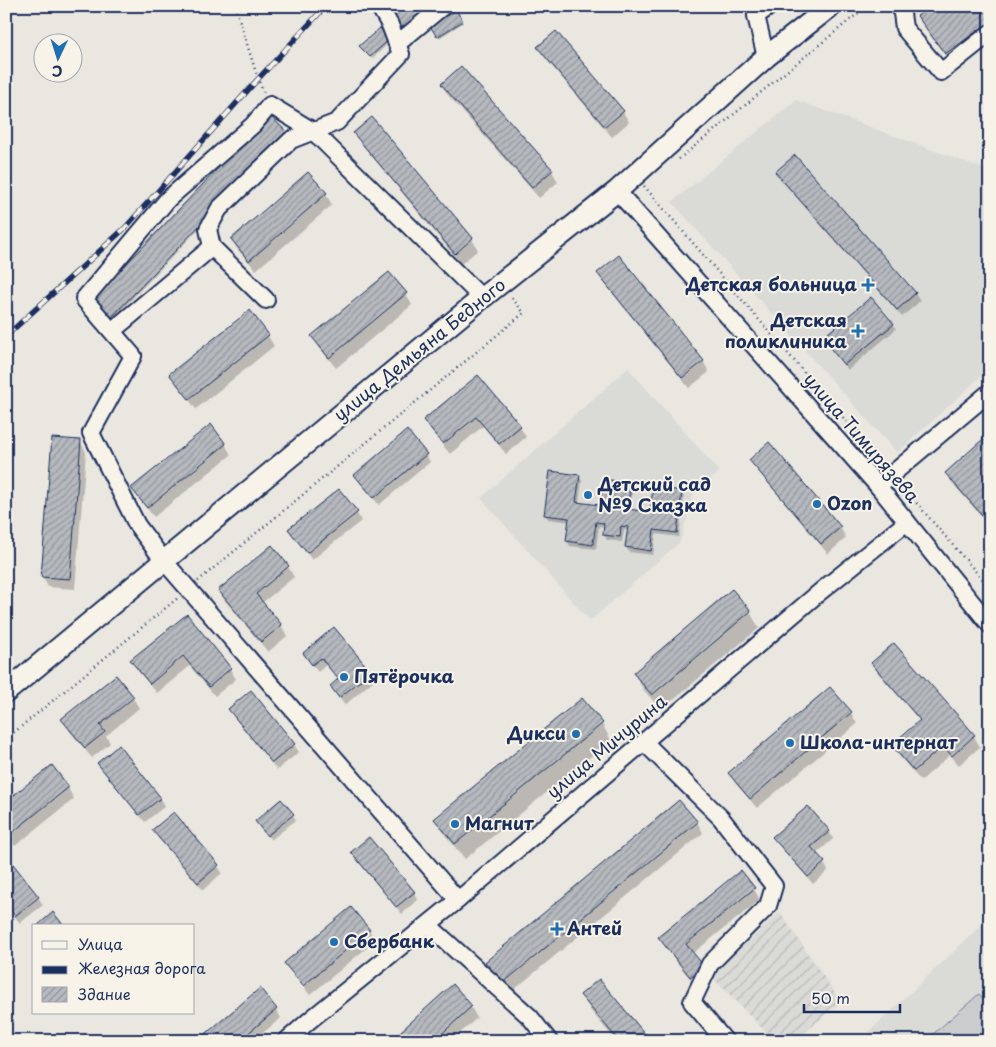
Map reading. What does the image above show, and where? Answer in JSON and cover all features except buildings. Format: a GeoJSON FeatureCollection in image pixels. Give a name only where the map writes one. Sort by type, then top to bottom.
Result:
{"type":"FeatureCollection","features":[{"type":"Feature","properties":{"kind":"main road","name":"улица Демьяна Бедного"},"geometry":{"type":"LineString","coordinates":[[6,692],[482,298],[617,191],[766,57],[831,6]]}},
{"type":"Feature","properties":{"kind":"street"},"geometry":{"type":"LineString","coordinates":[[266,300],[212,247],[208,228],[219,209],[292,140],[337,122],[401,54],[390,25],[379,6]]}},
{"type":"Feature","properties":{"kind":"street"},"geometry":{"type":"LineString","coordinates":[[397,44],[443,6]]}},
{"type":"Feature","properties":{"kind":"street"},"geometry":{"type":"LineString","coordinates":[[766,57],[756,16],[770,6]]}},
{"type":"Feature","properties":{"kind":"street"},"geometry":{"type":"LineString","coordinates":[[901,6],[904,28],[941,72],[990,33]]}},
{"type":"Feature","properties":{"kind":"street"},"geometry":{"type":"LineString","coordinates":[[458,900],[164,561],[137,525],[92,433],[133,356],[84,299],[168,199],[252,125],[270,105],[313,131],[482,298]]}},
{"type":"Feature","properties":{"kind":"street","name":"улица Тимирязева"},"geometry":{"type":"LineString","coordinates":[[617,191],[878,486],[990,625]]}},
{"type":"Feature","properties":{"kind":"street"},"geometry":{"type":"LineString","coordinates":[[112,331],[212,247]]}},
{"type":"Feature","properties":{"kind":"street"},"geometry":{"type":"LineString","coordinates":[[878,486],[990,392]]}},
{"type":"Feature","properties":{"kind":"street","name":"улица Мичурина"},"geometry":{"type":"LineString","coordinates":[[286,1041],[458,900],[814,598],[907,522]]}},
{"type":"Feature","properties":{"kind":"street"},"geometry":{"type":"LineString","coordinates":[[644,742],[721,818],[774,886],[768,906],[710,964],[692,1002],[725,1041]]}},
{"type":"Feature","properties":{"kind":"street"},"geometry":{"type":"LineString","coordinates":[[428,924],[530,1017],[549,1041]]}},
{"type":"Feature","properties":{"kind":"path"},"geometry":{"type":"LineString","coordinates":[[235,6],[258,79],[270,105]]}},
{"type":"Feature","properties":{"kind":"path"},"geometry":{"type":"LineString","coordinates":[[675,162],[867,6]]}},
{"type":"Feature","properties":{"kind":"path"},"geometry":{"type":"LineString","coordinates":[[635,176],[990,588]]}},
{"type":"Feature","properties":{"kind":"path"},"geometry":{"type":"LineString","coordinates":[[6,739],[524,313],[511,297],[519,291]]}},
{"type":"Feature","properties":{"kind":"shaded area","name":"Детская больница"},"geometry":{"type":"Polygon","coordinates":[[[796,100],[990,171],[990,368],[897,453],[672,202],[796,100]]]}},
{"type":"Feature","properties":{"kind":"shaded area","name":"Детский сад №9 Сказка"},"geometry":{"type":"Polygon","coordinates":[[[628,368],[720,472],[694,492],[680,542],[590,621],[481,498],[628,368]]]}},
{"type":"Feature","properties":{"kind":"shaded area"},"geometry":{"type":"Polygon","coordinates":[[[780,912],[841,1002],[794,1041],[775,1041],[711,976],[780,912]]]}},
{"type":"Feature","properties":{"kind":"shaded area"},"geometry":{"type":"Polygon","coordinates":[[[990,917],[990,1041],[876,1041],[869,1032],[990,917]]]}},
{"type":"Feature","properties":{"kind":"shaded area"},"geometry":{"type":"Polygon","coordinates":[[[979,994],[990,1006],[990,1041],[925,1041],[979,994]]]}},
{"type":"Feature","properties":{"kind":"railway"},"geometry":{"type":"LineString","coordinates":[[6,336],[125,228],[326,6]]}},
{"type":"Feature","properties":{"kind":"place","name":"Детская больница"},"geometry":{"type":"Point","coordinates":[868,285]}},
{"type":"Feature","properties":{"kind":"place","name":"Детская поликлиника"},"geometry":{"type":"Point","coordinates":[858,331]}},
{"type":"Feature","properties":{"kind":"place","name":"Детский сад №9 Сказка"},"geometry":{"type":"Point","coordinates":[588,495]}},
{"type":"Feature","properties":{"kind":"place","name":"Ozon"},"geometry":{"type":"Point","coordinates":[817,504]}},
{"type":"Feature","properties":{"kind":"place","name":"Пятёрочка"},"geometry":{"type":"Point","coordinates":[344,677]}},
{"type":"Feature","properties":{"kind":"place","name":"Дикси"},"geometry":{"type":"Point","coordinates":[576,734]}},
{"type":"Feature","properties":{"kind":"place","name":"Школа-интернат"},"geometry":{"type":"Point","coordinates":[790,743]}},
{"type":"Feature","properties":{"kind":"place","name":"Магнит"},"geometry":{"type":"Point","coordinates":[455,824]}},
{"type":"Feature","properties":{"kind":"place","name":"Антей"},"geometry":{"type":"Point","coordinates":[557,929]}},
{"type":"Feature","properties":{"kind":"place","name":"Сбербанк"},"geometry":{"type":"Point","coordinates":[334,942]}}]}
